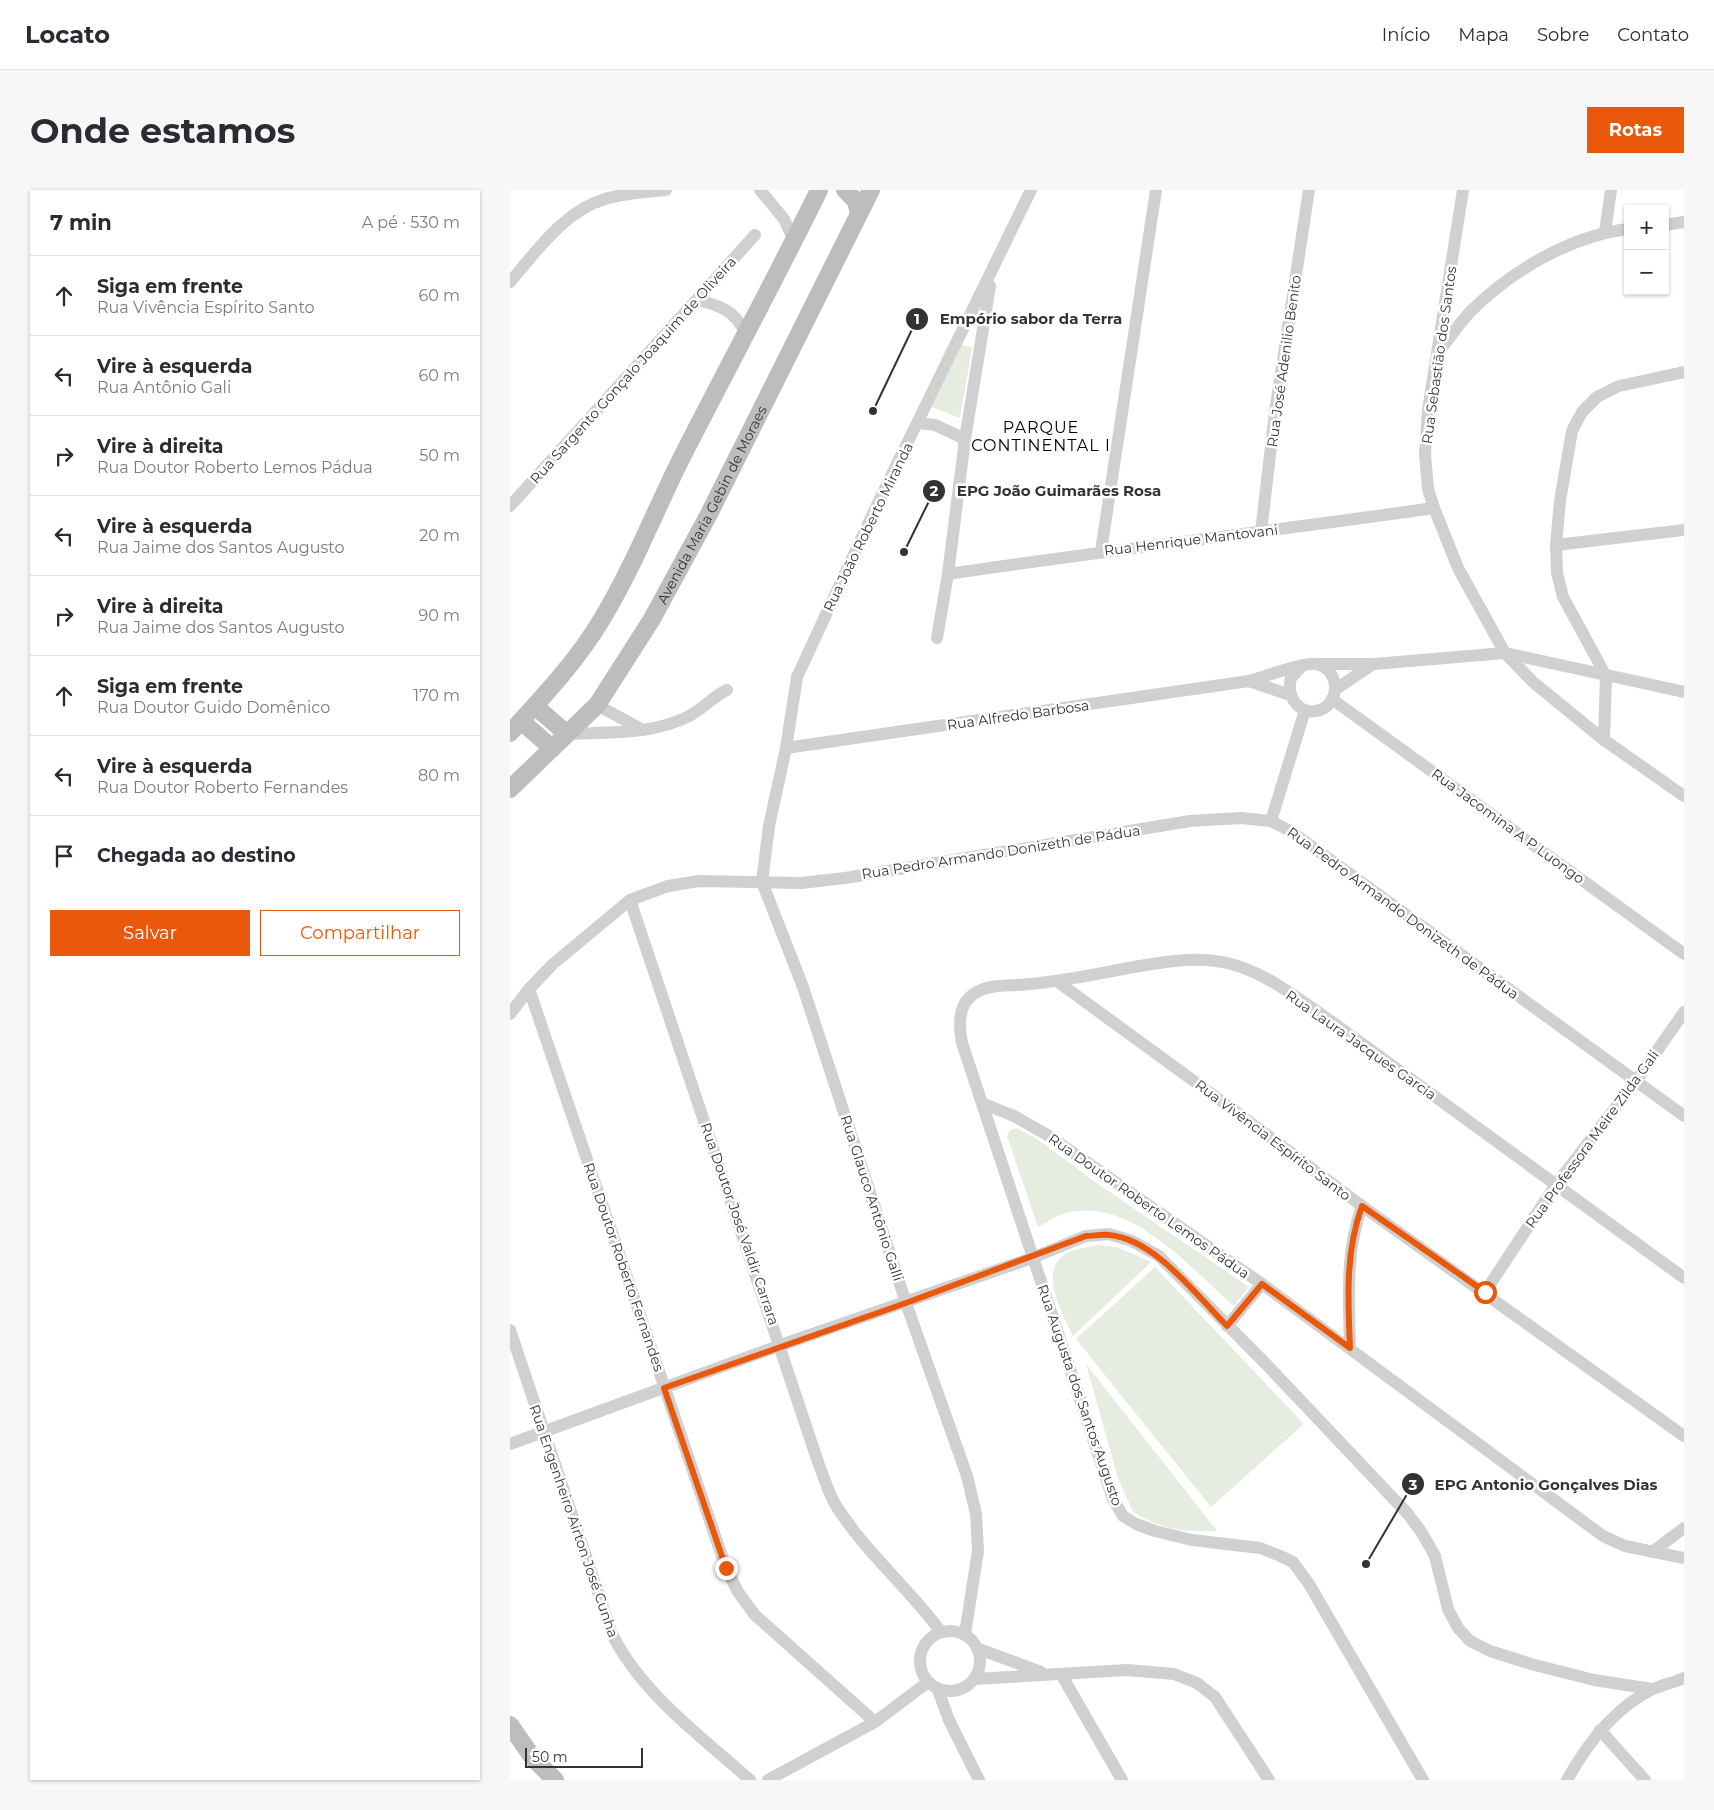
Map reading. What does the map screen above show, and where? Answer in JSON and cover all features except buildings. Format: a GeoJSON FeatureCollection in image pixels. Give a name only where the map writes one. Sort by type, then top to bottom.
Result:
{"type":"FeatureCollection","features":[{"type":"Feature","properties":{"kind":"main road"},"geometry":{"type":"LineString","coordinates":[[552,748],[516,727],[536,707],[583,648],[632,566],[668,484],[794,241],[818,190]]}},
{"type":"Feature","properties":{"kind":"main road"},"geometry":{"type":"LineString","coordinates":[[845,190],[856,201],[859,212]]}},
{"type":"Feature","properties":{"kind":"main road","name":"Avenida Maria Gebin de Moraes"},"geometry":{"type":"LineString","coordinates":[[510,789],[597,705],[652,620],[709,514],[871,190]]}},
{"type":"Feature","properties":{"kind":"main road"},"geometry":{"type":"LineString","coordinates":[[536,707],[568,734]]}},
{"type":"Feature","properties":{"kind":"main road"},"geometry":{"type":"LineString","coordinates":[[510,1725],[533,1758],[555,1780]]}},
{"type":"Feature","properties":{"kind":"street"},"geometry":{"type":"LineString","coordinates":[[510,282],[557,228],[583,210],[604,199],[666,190]]}},
{"type":"Feature","properties":{"kind":"street"},"geometry":{"type":"LineString","coordinates":[[760,190],[784,219],[794,241]]}},
{"type":"Feature","properties":{"kind":"street","name":"Rua João Roberto Miranda"},"geometry":{"type":"LineString","coordinates":[[762,882],[769,826],[786,748],[797,677],[874,509],[992,273],[1031,190]]}},
{"type":"Feature","properties":{"kind":"street"},"geometry":{"type":"LineString","coordinates":[[1100,551],[1156,190]]}},
{"type":"Feature","properties":{"kind":"street","name":"Rua José Adenilio Benito"},"geometry":{"type":"LineString","coordinates":[[1261,532],[1275,412],[1309,190]]}},
{"type":"Feature","properties":{"kind":"street","name":"Rua Sebastião dos Santos"},"geometry":{"type":"LineString","coordinates":[[1463,190],[1439,351],[1428,410],[1425,454],[1428,489],[1434,508],[1458,568],[1505,654],[1533,682],[1604,740],[1684,796]]}},
{"type":"Feature","properties":{"kind":"street"},"geometry":{"type":"LineString","coordinates":[[1605,232],[1611,190]]}},
{"type":"Feature","properties":{"kind":"street"},"geometry":{"type":"LineString","coordinates":[[1669,224],[1684,222]]}},
{"type":"Feature","properties":{"kind":"street"},"geometry":{"type":"LineString","coordinates":[[1439,351],[1470,312],[1522,271],[1564,248],[1605,232],[1624,230]]}},
{"type":"Feature","properties":{"kind":"street","name":"Rua Sargento Gonçalo Joaquim de Oliveira"},"geometry":{"type":"LineString","coordinates":[[510,506],[755,234]]}},
{"type":"Feature","properties":{"kind":"street"},"geometry":{"type":"LineString","coordinates":[[937,638],[948,574],[965,439],[992,273]]}},
{"type":"Feature","properties":{"kind":"street"},"geometry":{"type":"LineString","coordinates":[[697,300],[728,309],[738,319],[746,333]]}},
{"type":"Feature","properties":{"kind":"street"},"geometry":{"type":"LineString","coordinates":[[1604,740],[1606,676],[1564,597],[1557,573],[1556,545],[1567,455],[1572,431],[1582,412],[1597,397],[1619,386],[1684,372]]}},
{"type":"Feature","properties":{"kind":"street"},"geometry":{"type":"LineString","coordinates":[[918,423],[944,428],[965,439]]}},
{"type":"Feature","properties":{"kind":"street","name":"Rua Henrique Mantovani"},"geometry":{"type":"LineString","coordinates":[[948,574],[1100,551],[1261,532],[1434,508]]}},
{"type":"Feature","properties":{"kind":"street"},"geometry":{"type":"LineString","coordinates":[[1556,545],[1684,530]]}},
{"type":"Feature","properties":{"kind":"street"},"geometry":{"type":"LineString","coordinates":[[1374,664],[1334,694],[1321,710],[1305,710],[1293,701],[1290,694],[1291,678],[1302,666],[1317,664],[1374,664],[1505,654],[1684,692]]}},
{"type":"Feature","properties":{"kind":"street"},"geometry":{"type":"LineString","coordinates":[[1317,664],[1328,670],[1332,676],[1334,694]]}},
{"type":"Feature","properties":{"kind":"street","name":"Rua Alfredo Barbosa"},"geometry":{"type":"LineString","coordinates":[[786,748],[842,742],[1249,681],[1302,666]]}},
{"type":"Feature","properties":{"kind":"street","name":"Rua Alfredo Barbosa"},"geometry":{"type":"LineString","coordinates":[[1249,681],[1290,694]]}},
{"type":"Feature","properties":{"kind":"street"},"geometry":{"type":"LineString","coordinates":[[568,734],[643,730],[689,716],[716,695],[727,690]]}},
{"type":"Feature","properties":{"kind":"street","name":"Rua Jacomina A P Luongo"},"geometry":{"type":"LineString","coordinates":[[1334,694],[1684,954]]}},
{"type":"Feature","properties":{"kind":"street"},"geometry":{"type":"LineString","coordinates":[[597,705],[643,730]]}},
{"type":"Feature","properties":{"kind":"street"},"geometry":{"type":"LineString","coordinates":[[1271,820],[1305,710]]}},
{"type":"Feature","properties":{"kind":"street","name":"Rua Pedro Armando Donizeth de Pádua"},"geometry":{"type":"LineString","coordinates":[[510,1014],[529,989],[553,964],[630,900],[668,886],[699,881],[801,883],[845,878],[1190,821],[1241,818],[1271,820],[1292,832],[1684,1116]]}},
{"type":"Feature","properties":{"kind":"street","name":"Rua Glauco Antônio Galli"},"geometry":{"type":"LineString","coordinates":[[762,882],[803,987],[906,1303],[967,1476],[976,1514],[978,1551],[965,1634]]}},
{"type":"Feature","properties":{"kind":"street","name":"Rua Doutor José Valdir Carrara"},"geometry":{"type":"LineString","coordinates":[[630,900],[781,1345],[819,1465],[834,1502],[856,1534],[882,1565],[923,1608],[941,1632]]}},
{"type":"Feature","properties":{"kind":"street","name":"Rua Laura Jacques Garcia"},"geometry":{"type":"LineString","coordinates":[[965,1005],[970,996],[991,987],[1058,982],[1175,960],[1204,960],[1227,963],[1250,971],[1287,991],[1338,1026],[1555,1186],[1684,1278]]}},
{"type":"Feature","properties":{"kind":"street","name":"Rua Vivência Espírito Santo"},"geometry":{"type":"LineString","coordinates":[[1058,982],[1240,1114],[1362,1206],[1485,1292],[1684,1436]]}},
{"type":"Feature","properties":{"kind":"street","name":"Rua Doutor Roberto Fernandes"},"geometry":{"type":"LineString","coordinates":[[529,989],[723,1561],[738,1592],[755,1615],[875,1722]]}},
{"type":"Feature","properties":{"kind":"street","name":"Rua Augusta dos Santos Augusto"},"geometry":{"type":"LineString","coordinates":[[965,1005],[959,1030],[962,1043],[984,1104],[1032,1258],[1104,1475],[1113,1499],[1123,1516],[1136,1524],[1155,1531],[1192,1540],[1260,1548],[1293,1562],[1309,1584],[1423,1780]]}},
{"type":"Feature","properties":{"kind":"street","name":"Rua Professora Meire Zilda Gali"},"geometry":{"type":"LineString","coordinates":[[1485,1292],[1555,1186],[1636,1081],[1684,1012]]}},
{"type":"Feature","properties":{"kind":"street","name":"Rua Doutor Roberto Lemos Pádua"},"geometry":{"type":"LineString","coordinates":[[984,1104],[1014,1116],[1049,1136],[1262,1284],[1603,1536],[1625,1546],[1684,1558]]}},
{"type":"Feature","properties":{"kind":"street"},"geometry":{"type":"LineString","coordinates":[[1350,1348],[1348,1269],[1355,1226],[1362,1206]]}},
{"type":"Feature","properties":{"kind":"street"},"geometry":{"type":"LineString","coordinates":[[510,1444],[781,1345],[1032,1258],[1086,1236],[1110,1234],[1132,1241],[1159,1256],[1265,1363],[1415,1523],[1434,1556],[1448,1609],[1458,1628],[1470,1641],[1490,1651],[1531,1664],[1594,1680],[1652,1689]]}},
{"type":"Feature","properties":{"kind":"street"},"geometry":{"type":"LineString","coordinates":[[1227,1326],[1262,1284]]}},
{"type":"Feature","properties":{"kind":"street","name":"Rua Engenheiro Airton José Cunha"},"geometry":{"type":"LineString","coordinates":[[510,1330],[612,1634],[622,1654],[635,1673],[672,1710],[750,1780]]}},
{"type":"Feature","properties":{"kind":"street"},"geometry":{"type":"LineString","coordinates":[[1652,1552],[1684,1528]]}},
{"type":"Feature","properties":{"kind":"street"},"geometry":{"type":"LineString","coordinates":[[933,1686],[948,1692],[958,1691],[968,1687],[975,1679],[981,1660],[973,1640],[965,1634],[949,1631],[941,1632],[928,1641],[920,1654],[922,1674],[933,1686],[979,1780]]}},
{"type":"Feature","properties":{"kind":"street"},"geometry":{"type":"LineString","coordinates":[[978,1650],[1046,1673]]}},
{"type":"Feature","properties":{"kind":"street"},"geometry":{"type":"LineString","coordinates":[[975,1679],[1046,1673],[1152,1670],[1174,1674],[1197,1683],[1216,1697],[1269,1780]]}},
{"type":"Feature","properties":{"kind":"street"},"geometry":{"type":"LineString","coordinates":[[1060,1674],[1122,1780]]}},
{"type":"Feature","properties":{"kind":"street"},"geometry":{"type":"LineString","coordinates":[[1567,1780],[1577,1762],[1600,1730],[1630,1702],[1652,1689],[1684,1678]]}},
{"type":"Feature","properties":{"kind":"street"},"geometry":{"type":"LineString","coordinates":[[768,1780],[875,1722],[933,1686]]}},
{"type":"Feature","properties":{"kind":"street"},"geometry":{"type":"LineString","coordinates":[[1600,1730],[1645,1780]]}},
{"type":"Feature","properties":{"kind":"shaded area"},"geometry":{"type":"Polygon","coordinates":[[[962,345],[972,348],[960,418],[932,407],[962,345]]]}},
{"type":"Feature","properties":{"kind":"shaded area"},"geometry":{"type":"Polygon","coordinates":[[[1016,1128],[1034,1137],[1098,1184],[1249,1287],[1234,1306],[1180,1256],[1138,1226],[1116,1216],[1093,1211],[1069,1212],[1057,1216],[1038,1227],[1007,1136],[1010,1130],[1016,1128]]]}},
{"type":"Feature","properties":{"kind":"shaded area"},"geometry":{"type":"Polygon","coordinates":[[[1097,1245],[1117,1247],[1151,1262],[1073,1336],[1054,1289],[1053,1277],[1055,1266],[1062,1257],[1074,1250],[1097,1245]]]}},
{"type":"Feature","properties":{"kind":"shaded area"},"geometry":{"type":"Polygon","coordinates":[[[1155,1267],[1304,1424],[1211,1507],[1076,1339],[1155,1267]]]}},
{"type":"Feature","properties":{"kind":"shaded area"},"geometry":{"type":"Polygon","coordinates":[[[1086,1364],[1217,1531],[1174,1529],[1143,1518],[1133,1512],[1118,1478],[1086,1364]]]}},
{"type":"Feature","properties":{"kind":"place","name":"Empório sabor da Terra"},"geometry":{"type":"Point","coordinates":[873,411]}},
{"type":"Feature","properties":{"kind":"place","name":"EPG João Guimarães Rosa"},"geometry":{"type":"Point","coordinates":[904,552]}},
{"type":"Feature","properties":{"kind":"place","name":"EPG Antonio Gonçalves Dias"},"geometry":{"type":"Point","coordinates":[1366,1564]}},
{"type":"Feature","properties":{"kind":"district","name":"PARQUE CONTINENTAL I"},"geometry":{"type":"Point","coordinates":[1041,436]}},
{"type":"Feature","properties":{"kind":"route"},"geometry":{"type":"LineString","coordinates":[[726,1568],[664,1388],[781,1345],[1032,1258],[1062,1244],[1086,1236],[1110,1234],[1132,1241],[1159,1256],[1227,1326],[1262,1284],[1350,1348],[1348,1269],[1355,1226],[1362,1206],[1485,1292]]}}]}
